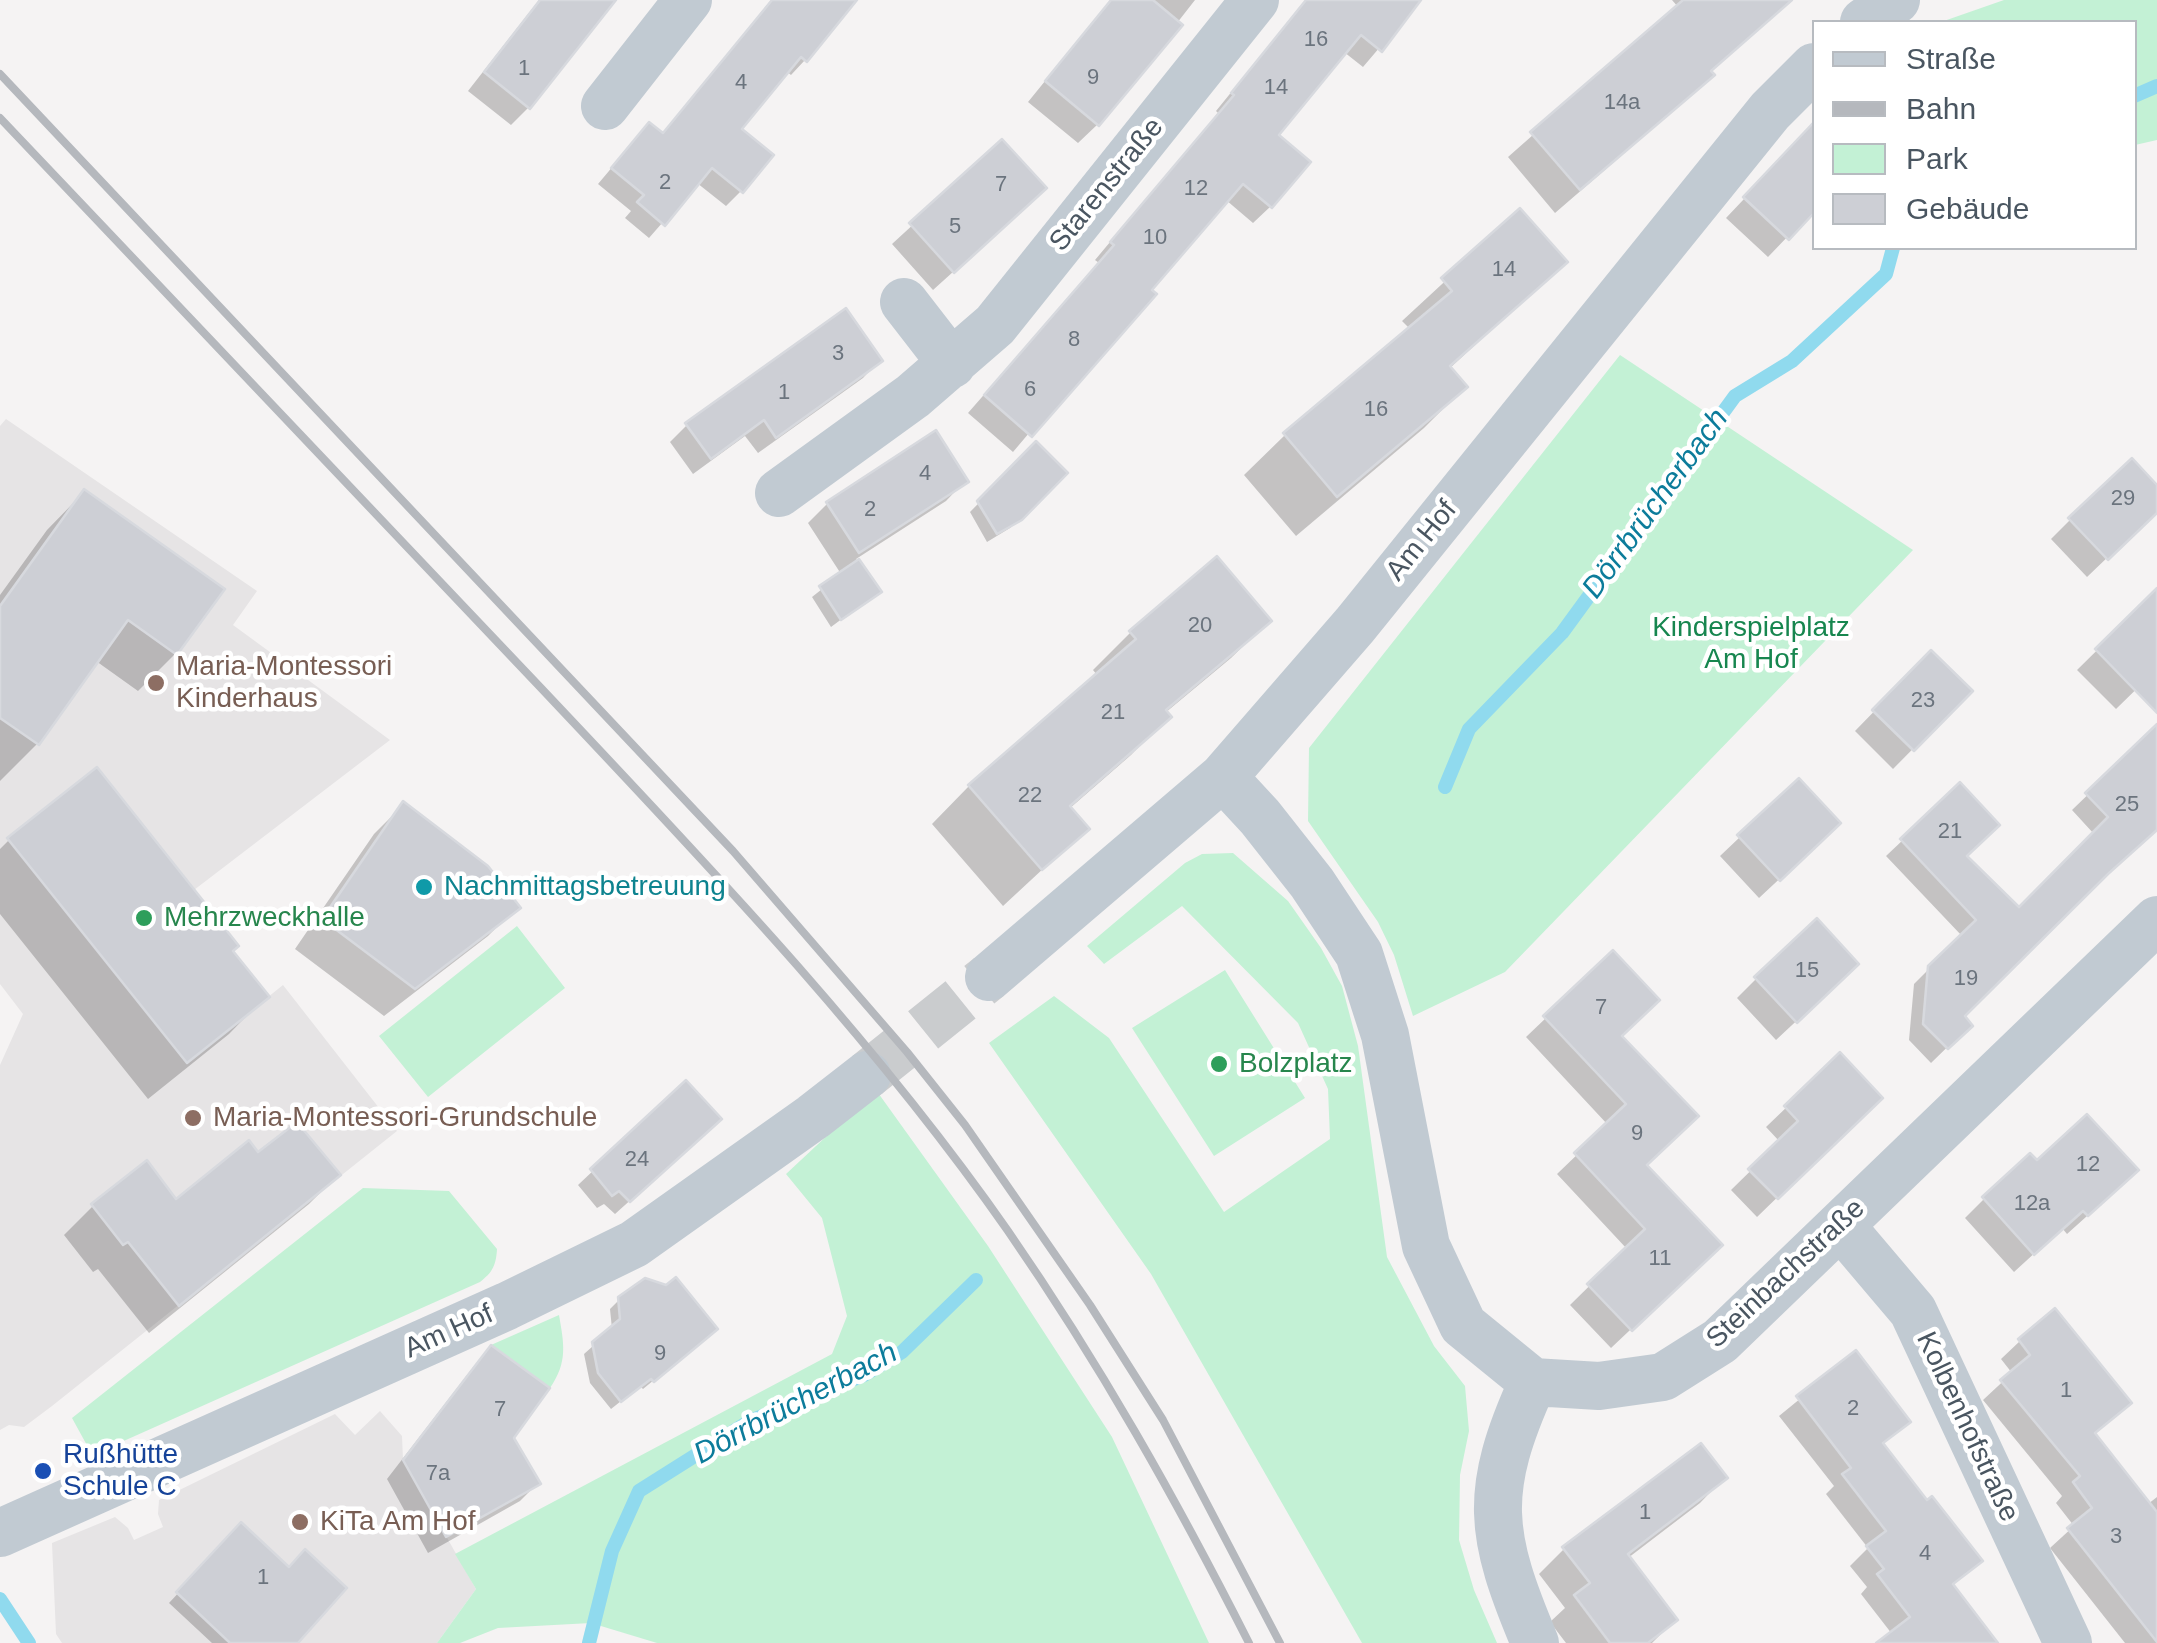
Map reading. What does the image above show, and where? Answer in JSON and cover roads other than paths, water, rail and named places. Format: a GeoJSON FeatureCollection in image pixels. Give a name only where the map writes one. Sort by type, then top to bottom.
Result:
{"type":"FeatureCollection","features":[{"type":"Feature","properties":{"kind":"street"},"geometry":{"type":"LineString","coordinates":[[605,106],[688,0]]}},
{"type":"Feature","properties":{"kind":"street","name":"Starenstraße"},"geometry":{"type":"LineString","coordinates":[[779,493],[952,364],[995,324],[1255,0]]}},
{"type":"Feature","properties":{"kind":"street"},"geometry":{"type":"LineString","coordinates":[[1867,20],[1896,0]]}},
{"type":"Feature","properties":{"kind":"street","name":"Am Hof"},"geometry":{"type":"LineString","coordinates":[[989,977],[1224,777],[1355,624],[1770,111],[1812,69]]}},
{"type":"Feature","properties":{"kind":"street"},"geometry":{"type":"LineString","coordinates":[[904,302],[952,364]]}},
{"type":"Feature","properties":{"kind":"street"},"geometry":{"type":"LineString","coordinates":[[1224,777],[1303,871],[1359,954],[1385,1035],[1426,1246],[1463,1325],[1533,1382],[1511,1430],[1497,1481],[1499,1538],[1508,1579],[1535,1643]]}},
{"type":"Feature","properties":{"kind":"street","name":"Steinbachstraße"},"geometry":{"type":"LineString","coordinates":[[1533,1382],[1599,1386],[1662,1378],[1720,1341],[2157,920]]}},
{"type":"Feature","properties":{"kind":"street","name":"Am Hof"},"geometry":{"type":"LineString","coordinates":[[3,1531],[507,1306],[634,1244],[814,1117],[867,1074]]}},
{"type":"Feature","properties":{"kind":"street","name":"Kolbenhofstraße"},"geometry":{"type":"LineString","coordinates":[[1842,1226],[1913,1311],[2068,1643]]}},
{"type":"Feature","properties":{"kind":"waterway","name":"Dörrbrücherbach"},"geometry":{"type":"LineString","coordinates":[[2137,95],[2157,86]]}},
{"type":"Feature","properties":{"kind":"waterway","name":"Dörrbrücherbach"},"geometry":{"type":"LineString","coordinates":[[1445,787],[1469,729],[1562,633],[1735,396],[1792,361],[1886,274],[1892,250]]}},
{"type":"Feature","properties":{"kind":"waterway","name":"Dörrbrücherbach"},"geometry":{"type":"LineString","coordinates":[[589,1643],[612,1551],[639,1491],[750,1421],[864,1375],[902,1352],[976,1280]]}},
{"type":"Feature","properties":{"kind":"waterway"},"geometry":{"type":"LineString","coordinates":[[0,1599],[29,1643]]}},
{"type":"Feature","properties":{"kind":"tunnel"},"geometry":{"type":"LineString","coordinates":[[867,1075],[989,977]]}},
{"type":"Feature","properties":{"kind":"railway"},"geometry":{"type":"LineString","coordinates":[[0,74],[733,851],[907,1052],[965,1125],[1090,1305],[1163,1420],[1280,1643]]}},
{"type":"Feature","properties":{"kind":"railway"},"geometry":{"type":"LineString","coordinates":[[0,118],[663,818],[784,951],[900,1088],[1008,1231],[1074,1331],[1165,1484],[1249,1643]]}},
{"type":"Feature","properties":{"kind":"place","name":"Maria-Montessori Kinderhaus"},"geometry":{"type":"Point","coordinates":[156,683]}},
{"type":"Feature","properties":{"kind":"place","name":"Nachmittagsbetreuung"},"geometry":{"type":"Point","coordinates":[424,887]}},
{"type":"Feature","properties":{"kind":"place","name":"Mehrzweckhalle"},"geometry":{"type":"Point","coordinates":[144,918]}},
{"type":"Feature","properties":{"kind":"place","name":"Bolzplatz"},"geometry":{"type":"Point","coordinates":[1219,1064]}},
{"type":"Feature","properties":{"kind":"place","name":"Maria-Montessori-Grundschule"},"geometry":{"type":"Point","coordinates":[193,1118]}},
{"type":"Feature","properties":{"kind":"place","name":"Rußhütte Schule C"},"geometry":{"type":"Point","coordinates":[43,1471]}},
{"type":"Feature","properties":{"kind":"place","name":"KiTa Am Hof"},"geometry":{"type":"Point","coordinates":[300,1522]}},
{"type":"Feature","properties":{"kind":"park label","name":"Kinderspielplatz Am Hof"},"geometry":{"type":"Point","coordinates":[1751,644]}}]}
